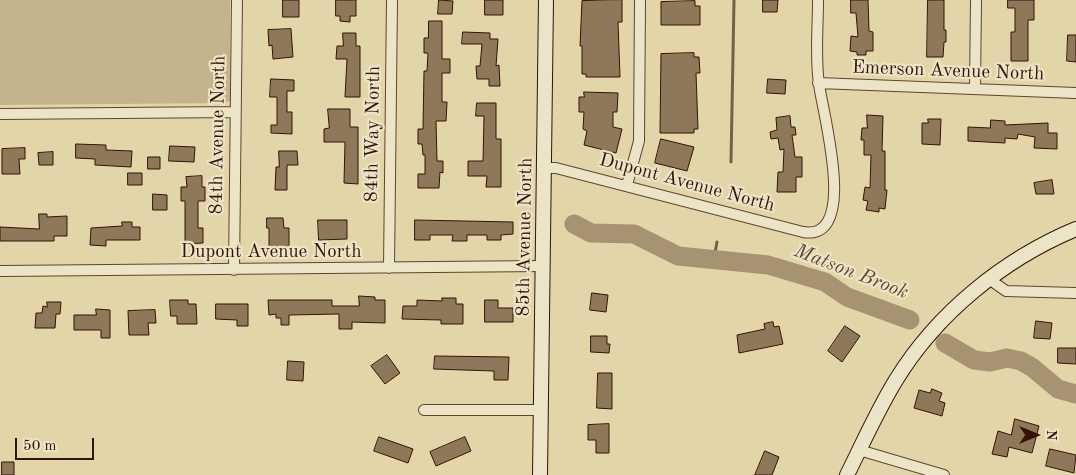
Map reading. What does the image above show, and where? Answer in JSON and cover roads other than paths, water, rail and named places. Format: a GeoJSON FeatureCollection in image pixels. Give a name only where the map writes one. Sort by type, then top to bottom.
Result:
{"type":"FeatureCollection","features":[{"type":"Feature","properties":{"kind":"street","name":"84th Avenue North"},"geometry":{"type":"LineString","coordinates":[[234,270],[237,0]]}},
{"type":"Feature","properties":{"kind":"street","name":"84th Way North"},"geometry":{"type":"LineString","coordinates":[[389,268],[392,0]]}},
{"type":"Feature","properties":{"kind":"street","name":"85th Avenue North"},"geometry":{"type":"LineString","coordinates":[[540,475],[546,0]]}},
{"type":"Feature","properties":{"kind":"street"},"geometry":{"type":"LineString","coordinates":[[627,185],[639,141],[640,0]]}},
{"type":"Feature","properties":{"kind":"street"},"geometry":{"type":"LineString","coordinates":[[818,0],[818,83]]}},
{"type":"Feature","properties":{"kind":"street"},"geometry":{"type":"LineString","coordinates":[[975,89],[976,0]]}},
{"type":"Feature","properties":{"kind":"street","name":"Dupont Avenue North"},"geometry":{"type":"LineString","coordinates":[[545,168],[556,168],[627,185],[803,232],[812,233],[820,231],[826,226],[830,213],[834,172],[832,149],[818,83]]}},
{"type":"Feature","properties":{"kind":"street","name":"Emerson Avenue North"},"geometry":{"type":"LineString","coordinates":[[818,83],[1076,93]]}},
{"type":"Feature","properties":{"kind":"street"},"geometry":{"type":"LineString","coordinates":[[0,114],[235,112]]}},
{"type":"Feature","properties":{"kind":"street"},"geometry":{"type":"LineString","coordinates":[[848,475],[881,406],[910,360],[940,324],[989,279],[1037,247],[1076,229]]}},
{"type":"Feature","properties":{"kind":"street","name":"Dupont Avenue North"},"geometry":{"type":"LineString","coordinates":[[0,271],[543,266]]}},
{"type":"Feature","properties":{"kind":"street"},"geometry":{"type":"LineString","coordinates":[[989,279],[1006,290],[1076,293]]}},
{"type":"Feature","properties":{"kind":"street"},"geometry":{"type":"LineString","coordinates":[[424,410],[541,410]]}},
{"type":"Feature","properties":{"kind":"street"},"geometry":{"type":"LineString","coordinates":[[860,450],[944,475]]}},
{"type":"Feature","properties":{"kind":"waterway"},"geometry":{"type":"LineString","coordinates":[[731,162],[734,0]]}},
{"type":"Feature","properties":{"kind":"waterway","name":"Matson Brook"},"geometry":{"type":"LineString","coordinates":[[574,224],[591,233],[634,234],[678,256],[768,265],[825,282],[847,297],[910,320]]}},
{"type":"Feature","properties":{"kind":"waterway"},"geometry":{"type":"LineString","coordinates":[[714,258],[717,242]]}},
{"type":"Feature","properties":{"kind":"waterway","name":"Matson Brook"},"geometry":{"type":"LineString","coordinates":[[945,343],[974,360],[990,362],[1007,358],[1021,361],[1033,368],[1058,389],[1076,394]]}}]}
